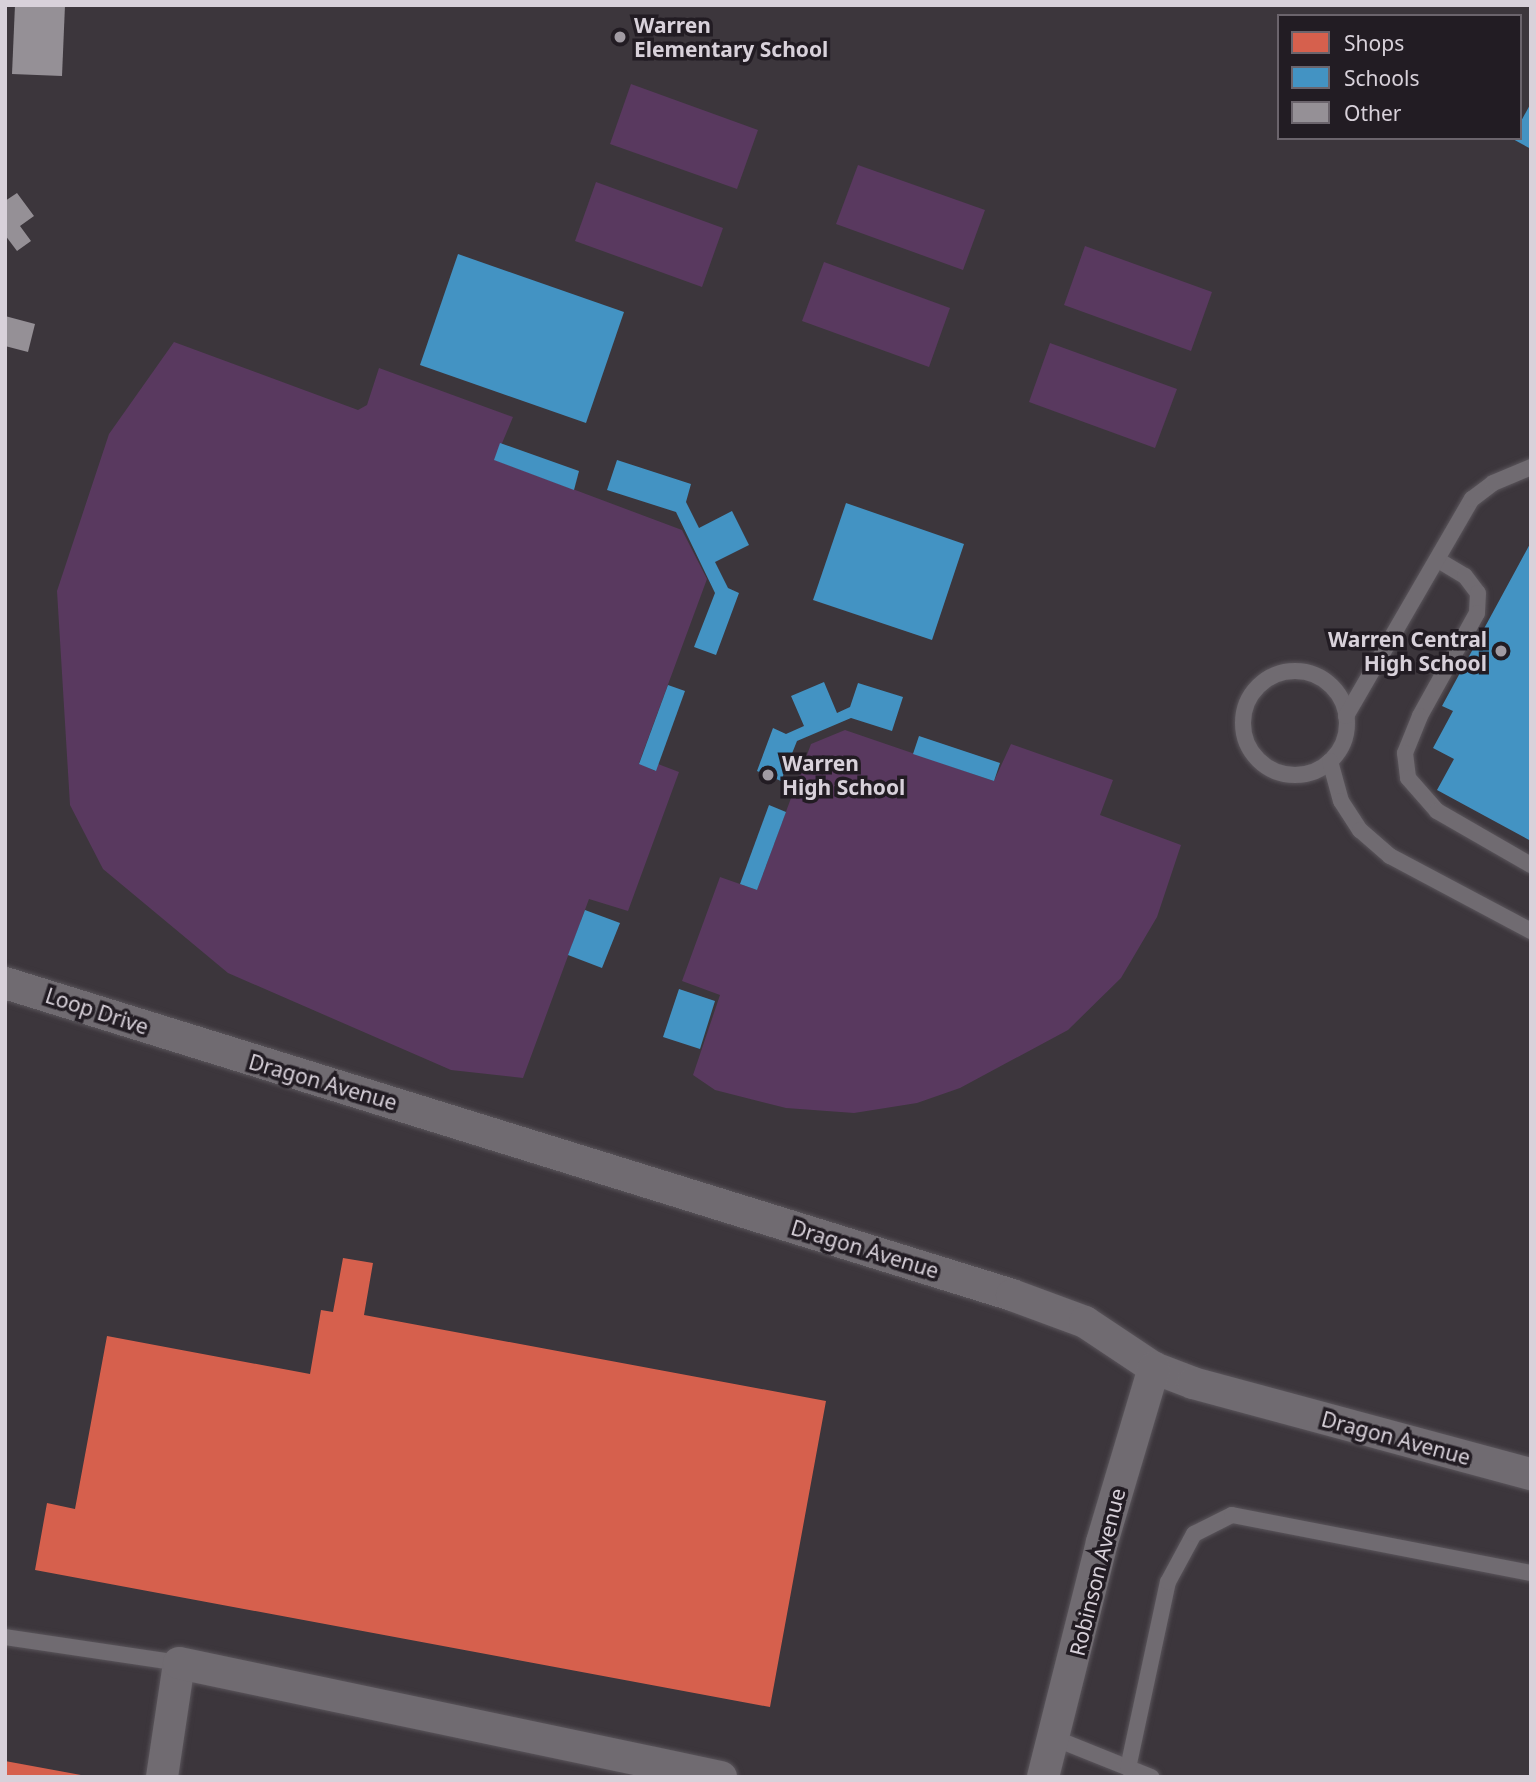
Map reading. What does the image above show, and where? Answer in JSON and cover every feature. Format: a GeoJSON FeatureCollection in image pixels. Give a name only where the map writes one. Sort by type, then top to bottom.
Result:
{"type":"FeatureCollection","features":[{"type":"Feature","properties":{"kind":"street","name":"Loop Drive"},"geometry":{"type":"LineString","coordinates":[[5,983],[189,1040]]}},
{"type":"Feature","properties":{"kind":"street","name":"Dragon Avenue"},"geometry":{"type":"LineString","coordinates":[[189,1040],[1012,1295],[1085,1322],[1154,1368],[1531,1474]]}},
{"type":"Feature","properties":{"kind":"street","name":"Robinson Avenue"},"geometry":{"type":"LineString","coordinates":[[1043,1777],[1102,1542],[1154,1368]]}},
{"type":"Feature","properties":{"kind":"street"},"geometry":{"type":"LineString","coordinates":[[162,1777],[179,1663],[613,1766],[721,1777]]}},
{"type":"Feature","properties":{"kind":"lane"},"geometry":{"type":"LineString","coordinates":[[1346,716],[1472,499],[1493,483],[1531,467]]}},
{"type":"Feature","properties":{"kind":"lane"},"geometry":{"type":"LineString","coordinates":[[1438,560],[1465,576],[1478,593],[1477,613],[1420,716],[1405,753],[1408,778],[1437,811],[1531,865]]}},
{"type":"Feature","properties":{"kind":"lane"},"geometry":{"type":"LineString","coordinates":[[1297,670],[1330,685],[1346,716],[1346,733],[1330,761],[1300,775],[1268,767],[1246,743],[1244,710],[1264,681],[1297,670]]}},
{"type":"Feature","properties":{"kind":"lane"},"geometry":{"type":"LineString","coordinates":[[1330,761],[1341,801],[1360,830],[1390,856],[1531,931]]}},
{"type":"Feature","properties":{"kind":"lane"},"geometry":{"type":"LineString","coordinates":[[1128,1768],[1168,1582],[1194,1534],[1232,1515],[1531,1573]]}},
{"type":"Feature","properties":{"kind":"lane"},"geometry":{"type":"LineString","coordinates":[[5,1637],[179,1663]]}},
{"type":"Feature","properties":{"kind":"lane"},"geometry":{"type":"LineString","coordinates":[[1054,1738],[1151,1777]]}},
{"type":"Feature","properties":{"kind":"shaded area"},"geometry":{"type":"Polygon","coordinates":[[[631,84],[758,130],[737,189],[610,144],[631,84]]]}},
{"type":"Feature","properties":{"kind":"shaded area"},"geometry":{"type":"Polygon","coordinates":[[[858,165],[985,210],[963,270],[836,224],[858,165]]]}},
{"type":"Feature","properties":{"kind":"shaded area"},"geometry":{"type":"Polygon","coordinates":[[[596,182],[723,228],[702,287],[575,241],[596,182]]]}},
{"type":"Feature","properties":{"kind":"shaded area"},"geometry":{"type":"Polygon","coordinates":[[[1085,246],[1212,292],[1191,351],[1064,305],[1085,246]]]}},
{"type":"Feature","properties":{"kind":"shaded area"},"geometry":{"type":"Polygon","coordinates":[[[824,262],[950,308],[929,367],[802,321],[824,262]]]}},
{"type":"Feature","properties":{"kind":"shaded area"},"geometry":{"type":"Polygon","coordinates":[[[174,342],[358,410],[367,405],[379,368],[513,417],[495,460],[682,530],[707,579],[639,763],[655,771],[658,764],[679,772],[628,911],[589,899],[523,1078],[451,1070],[228,973],[103,869],[70,805],[57,591],[109,434],[174,342]]]}},
{"type":"Feature","properties":{"kind":"shaded area"},"geometry":{"type":"Polygon","coordinates":[[[1050,343],[1177,389],[1155,448],[1029,402],[1050,343]]]}},
{"type":"Feature","properties":{"kind":"shaded area"},"geometry":{"type":"Polygon","coordinates":[[[845,730],[994,781],[1011,744],[1113,780],[1100,815],[1181,845],[1157,917],[1121,978],[1068,1030],[960,1088],[917,1103],[854,1113],[786,1108],[715,1090],[693,1075],[720,995],[682,981],[720,877],[757,890],[811,744],[845,730]]]}},
{"type":"Feature","properties":{"kind":"building: Shops"},"geometry":{"type":"Polygon","coordinates":[[[343,1258],[373,1263],[364,1315],[826,1401],[770,1707],[35,1570],[47,1503],[75,1509],[107,1336],[310,1374],[321,1310],[333,1312],[343,1258]]]}},
{"type":"Feature","properties":{"kind":"building: Shops"},"geometry":{"type":"Polygon","coordinates":[[[5,1761],[81,1775],[81,1777],[5,1777],[5,1761]]]}},
{"type":"Feature","properties":{"kind":"building: Schools"},"geometry":{"type":"Polygon","coordinates":[[[1531,103],[1531,149],[1515,140],[1522,140],[1522,119],[1531,103]]]}},
{"type":"Feature","properties":{"kind":"building: Schools"},"geometry":{"type":"Polygon","coordinates":[[[458,254],[624,312],[586,423],[420,365],[458,254]]]}},
{"type":"Feature","properties":{"kind":"building: Schools"},"geometry":{"type":"Polygon","coordinates":[[[500,443],[579,471],[574,490],[494,460],[500,443]]]}},
{"type":"Feature","properties":{"kind":"building: Schools"},"geometry":{"type":"Polygon","coordinates":[[[617,460],[691,484],[686,502],[699,528],[732,511],[749,545],[715,562],[728,588],[739,593],[716,655],[694,647],[715,593],[676,512],[607,490],[617,460]]]}},
{"type":"Feature","properties":{"kind":"building: Schools"},"geometry":{"type":"Polygon","coordinates":[[[846,503],[964,544],[932,640],[813,600],[846,503]]]}},
{"type":"Feature","properties":{"kind":"building: Schools","name":"Warren Central High School"},"geometry":{"type":"Polygon","coordinates":[[[1531,542],[1531,841],[1437,790],[1454,759],[1433,748],[1453,711],[1442,706],[1531,542]]]}},
{"type":"Feature","properties":{"kind":"building: Schools"},"geometry":{"type":"Polygon","coordinates":[[[824,682],[837,713],[850,707],[858,683],[903,697],[892,731],[851,718],[797,741],[781,781],[757,771],[773,728],[786,734],[804,726],[791,696],[824,682]]]}},
{"type":"Feature","properties":{"kind":"building: Schools"},"geometry":{"type":"Polygon","coordinates":[[[668,685],[685,691],[656,771],[639,764],[668,685]]]}},
{"type":"Feature","properties":{"kind":"building: Schools"},"geometry":{"type":"Polygon","coordinates":[[[919,736],[1000,763],[994,781],[913,754],[919,736]]]}},
{"type":"Feature","properties":{"kind":"building: Schools"},"geometry":{"type":"Polygon","coordinates":[[[769,805],[786,812],[757,890],[740,884],[769,805]]]}},
{"type":"Feature","properties":{"kind":"building: Schools"},"geometry":{"type":"Polygon","coordinates":[[[585,910],[620,923],[602,968],[568,955],[585,910]]]}},
{"type":"Feature","properties":{"kind":"building: Schools"},"geometry":{"type":"Polygon","coordinates":[[[679,989],[715,1001],[700,1049],[663,1037],[679,989]]]}},
{"type":"Feature","properties":{"kind":"building: Other"},"geometry":{"type":"Polygon","coordinates":[[[15,5],[65,5],[62,76],[12,74],[15,5]]]}},
{"type":"Feature","properties":{"kind":"building: Other"},"geometry":{"type":"Polygon","coordinates":[[[17,193],[34,216],[20,226],[31,241],[17,251],[5,235],[5,201],[17,193]]]}},
{"type":"Feature","properties":{"kind":"building: Other"},"geometry":{"type":"Polygon","coordinates":[[[5,316],[35,324],[28,352],[5,346],[5,316]]]}},
{"type":"Feature","properties":{"kind":"place","name":"Warren Elementary School"},"geometry":{"type":"Point","coordinates":[620,37]}},
{"type":"Feature","properties":{"kind":"place","name":"Warren Central High School"},"geometry":{"type":"Point","coordinates":[1501,651]}},
{"type":"Feature","properties":{"kind":"place","name":"Warren High School"},"geometry":{"type":"Point","coordinates":[768,775]}}]}
